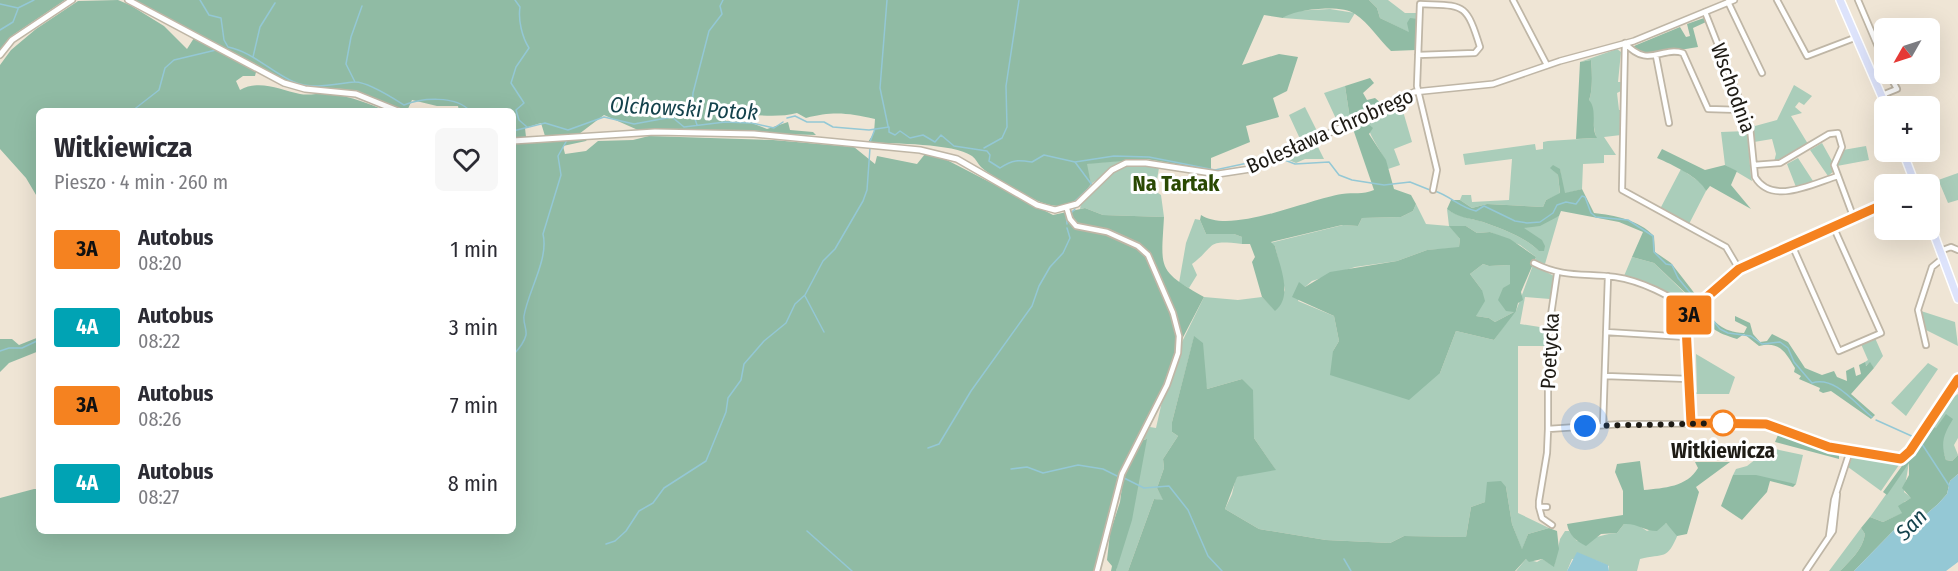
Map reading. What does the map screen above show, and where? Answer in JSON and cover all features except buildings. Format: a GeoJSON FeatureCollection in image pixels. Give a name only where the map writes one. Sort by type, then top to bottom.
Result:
{"type":"FeatureCollection","features":[{"type":"Feature","properties":{"kind":"main road"},"geometry":{"type":"LineString","coordinates":[[1840,0],[1882,95]]}},
{"type":"Feature","properties":{"kind":"main road"},"geometry":{"type":"LineString","coordinates":[[1936,240],[1958,299]]}},
{"type":"Feature","properties":{"kind":"street"},"geometry":{"type":"LineString","coordinates":[[0,55],[12,40],[72,0]]}},
{"type":"Feature","properties":{"kind":"street"},"geometry":{"type":"LineString","coordinates":[[128,0],[284,83],[305,89],[356,94],[391,108]]}},
{"type":"Feature","properties":{"kind":"street"},"geometry":{"type":"LineString","coordinates":[[1513,0],[1547,65]]}},
{"type":"Feature","properties":{"kind":"street"},"geometry":{"type":"LineString","coordinates":[[1777,0],[1807,56],[1857,38]]}},
{"type":"Feature","properties":{"kind":"street"},"geometry":{"type":"LineString","coordinates":[[1858,0],[1874,38]]}},
{"type":"Feature","properties":{"kind":"street"},"geometry":{"type":"LineString","coordinates":[[1731,1],[1762,73]]}},
{"type":"Feature","properties":{"kind":"street","name":"Bolesława Chrobrego"},"geometry":{"type":"LineString","coordinates":[[1067,209],[1077,204],[1112,170],[1126,163],[1146,163],[1218,174],[1257,168],[1418,91],[1493,84],[1547,65],[1625,43],[1731,1]]}},
{"type":"Feature","properties":{"kind":"street"},"geometry":{"type":"LineString","coordinates":[[1418,55],[1472,54],[1480,46],[1462,7],[1420,4],[1418,55],[1418,91],[1437,171],[1432,190]]}},
{"type":"Feature","properties":{"kind":"street","name":"Wschodnia"},"geometry":{"type":"LineString","coordinates":[[1705,12],[1738,96],[1741,110],[1750,127],[1754,165]]}},
{"type":"Feature","properties":{"kind":"street"},"geometry":{"type":"LineString","coordinates":[[1625,43],[1637,54],[1656,56],[1678,51],[1683,53],[1708,109],[1741,110]]}},
{"type":"Feature","properties":{"kind":"street"},"geometry":{"type":"LineString","coordinates":[[1625,43],[1622,190],[1724,245],[1739,269]]}},
{"type":"Feature","properties":{"kind":"street"},"geometry":{"type":"LineString","coordinates":[[1656,56],[1669,123]]}},
{"type":"Feature","properties":{"kind":"street"},"geometry":{"type":"LineString","coordinates":[[1882,95],[1897,89],[1894,84]]}},
{"type":"Feature","properties":{"kind":"street"},"geometry":{"type":"LineString","coordinates":[[516,141],[655,132],[754,134],[938,152],[976,169],[1043,208],[1067,209],[1073,224],[1107,232],[1138,246],[1148,255],[1173,313],[1179,343],[1167,385],[1122,474],[1097,571]]}},
{"type":"Feature","properties":{"kind":"street"},"geometry":{"type":"LineString","coordinates":[[1838,176],[1796,190],[1768,189],[1759,184],[1755,177],[1754,165],[1780,163],[1834,133],[1841,136],[1842,147],[1834,162],[1853,216]]}},
{"type":"Feature","properties":{"kind":"street"},"geometry":{"type":"LineString","coordinates":[[1691,423],[1686,326],[1692,310],[1739,269],[1874,208]]}},
{"type":"Feature","properties":{"kind":"street"},"geometry":{"type":"LineString","coordinates":[[1792,245],[1839,351],[1881,333],[1833,226]]}},
{"type":"Feature","properties":{"kind":"street"},"geometry":{"type":"LineString","coordinates":[[1940,251],[1951,247],[1958,250]]}},
{"type":"Feature","properties":{"kind":"street"},"geometry":{"type":"LineString","coordinates":[[1926,345],[1918,310],[1932,267],[1943,258]]}},
{"type":"Feature","properties":{"kind":"street"},"geometry":{"type":"LineString","coordinates":[[1534,263],[1557,274],[1608,276],[1649,288],[1692,310]]}},
{"type":"Feature","properties":{"kind":"street","name":"Poetycka"},"geometry":{"type":"LineString","coordinates":[[1539,507],[1548,429],[1548,335],[1557,274]]}},
{"type":"Feature","properties":{"kind":"street"},"geometry":{"type":"LineString","coordinates":[[1603,425],[1608,276]]}},
{"type":"Feature","properties":{"kind":"street"},"geometry":{"type":"LineString","coordinates":[[1606,332],[1686,338]]}},
{"type":"Feature","properties":{"kind":"street"},"geometry":{"type":"LineString","coordinates":[[1605,376],[1689,379]]}},
{"type":"Feature","properties":{"kind":"street"},"geometry":{"type":"LineString","coordinates":[[1548,429],[1603,425],[1766,424],[1818,444],[1904,458],[1958,379]]}},
{"type":"Feature","properties":{"kind":"street"},"geometry":{"type":"LineString","coordinates":[[1806,571],[1829,536],[1837,494],[1850,451]]}},
{"type":"Feature","properties":{"kind":"street"},"geometry":{"type":"LineString","coordinates":[[1547,507],[1539,507],[1542,518],[1552,525]]}},
{"type":"Feature","properties":{"kind":"green space"},"geometry":{"type":"Polygon","coordinates":[[[0,0],[65,0],[13,35],[0,52],[0,0]]]}},
{"type":"Feature","properties":{"kind":"green space"},"geometry":{"type":"Polygon","coordinates":[[[118,0],[164,26],[187,49],[194,38],[256,72],[255,76],[243,76],[236,81],[240,90],[262,85],[304,94],[333,94],[379,108],[36,108],[36,195],[26,178],[0,149],[0,65],[11,50],[36,29],[78,1],[118,0]]]}},
{"type":"Feature","properties":{"kind":"green space"},"geometry":{"type":"Polygon","coordinates":[[[133,0],[1369,0],[1377,8],[1380,18],[1409,32],[1407,23],[1410,18],[1418,19],[1416,50],[1391,51],[1365,22],[1349,11],[1319,9],[1297,12],[1283,18],[1264,15],[1242,65],[1279,54],[1298,57],[1287,91],[1273,98],[1279,117],[1246,126],[1250,142],[1211,158],[1211,170],[1146,159],[1087,164],[1091,184],[1082,195],[1063,206],[1054,206],[1034,199],[996,178],[981,167],[972,156],[963,152],[938,146],[868,142],[874,133],[875,119],[848,114],[824,114],[806,118],[797,113],[780,116],[724,115],[726,121],[749,122],[767,129],[788,122],[790,130],[813,132],[816,135],[638,130],[604,115],[579,134],[545,136],[541,123],[525,128],[526,137],[516,138],[516,108],[458,108],[458,106],[437,106],[412,100],[408,108],[395,108],[344,89],[308,88],[286,82],[133,0]]]}},
{"type":"Feature","properties":{"kind":"green space"},"geometry":{"type":"Polygon","coordinates":[[[1369,0],[1388,0],[1405,13],[1418,13],[1418,19],[1410,33],[1380,18],[1377,8],[1369,0]]]}},
{"type":"Feature","properties":{"kind":"green space"},"geometry":{"type":"Polygon","coordinates":[[[1330,9],[1355,13],[1349,23],[1283,18],[1292,11],[1330,9]]]}},
{"type":"Feature","properties":{"kind":"green space"},"geometry":{"type":"Polygon","coordinates":[[[1704,18],[1706,22],[1693,28],[1698,47],[1649,55],[1635,50],[1634,46],[1680,27],[1686,37],[1690,36],[1687,24],[1704,18]]]}},
{"type":"Feature","properties":{"kind":"green space"},"geometry":{"type":"Polygon","coordinates":[[[1617,49],[1621,52],[1618,82],[1622,82],[1621,91],[1617,93],[1619,110],[1621,110],[1621,135],[1604,137],[1616,155],[1604,155],[1604,163],[1583,164],[1582,189],[1564,194],[1560,170],[1554,171],[1558,175],[1560,194],[1546,200],[1543,207],[1487,204],[1472,208],[1460,200],[1462,195],[1471,195],[1472,202],[1509,200],[1512,159],[1465,165],[1463,154],[1535,144],[1536,150],[1543,149],[1543,142],[1548,141],[1596,138],[1589,100],[1592,86],[1591,60],[1580,62],[1617,49]]]}},
{"type":"Feature","properties":{"kind":"green space"},"geometry":{"type":"Polygon","coordinates":[[[1591,60],[1592,86],[1589,100],[1593,108],[1597,138],[1576,139],[1580,62],[1591,60]]]}},
{"type":"Feature","properties":{"kind":"green space"},"geometry":{"type":"Polygon","coordinates":[[[1370,78],[1374,83],[1363,93],[1367,100],[1375,98],[1382,104],[1350,119],[1345,86],[1370,78]]]}},
{"type":"Feature","properties":{"kind":"green space"},"geometry":{"type":"Polygon","coordinates":[[[1794,85],[1812,96],[1804,105],[1799,102],[1795,107],[1802,113],[1791,116],[1808,144],[1781,161],[1774,162],[1776,154],[1772,139],[1754,142],[1752,126],[1744,112],[1755,126],[1777,120],[1794,85]]]}},
{"type":"Feature","properties":{"kind":"green space"},"geometry":{"type":"Polygon","coordinates":[[[1345,86],[1350,119],[1338,123],[1324,93],[1345,86]]]}},
{"type":"Feature","properties":{"kind":"green space"},"geometry":{"type":"Polygon","coordinates":[[[1400,101],[1412,142],[1394,149],[1400,165],[1388,169],[1367,123],[1352,126],[1400,101]]]}},
{"type":"Feature","properties":{"kind":"green space"},"geometry":{"type":"Polygon","coordinates":[[[1305,107],[1318,133],[1301,141],[1289,115],[1305,107]]]}},
{"type":"Feature","properties":{"kind":"green space"},"geometry":{"type":"Polygon","coordinates":[[[1367,123],[1373,128],[1369,134],[1386,160],[1394,189],[1411,195],[1416,204],[1413,211],[1401,217],[1362,218],[1358,226],[1342,225],[1271,242],[1275,246],[1284,280],[1284,297],[1281,305],[1275,311],[1262,297],[1252,262],[1255,257],[1250,244],[1242,244],[1242,237],[1234,234],[1206,234],[1200,220],[1201,215],[1214,220],[1231,221],[1270,214],[1327,197],[1374,190],[1352,126],[1367,123]]]}},
{"type":"Feature","properties":{"kind":"green space"},"geometry":{"type":"Polygon","coordinates":[[[1747,131],[1752,181],[1725,165],[1721,132],[1747,131]]]}},
{"type":"Feature","properties":{"kind":"green space"},"geometry":{"type":"Polygon","coordinates":[[[649,136],[773,140],[854,147],[875,164],[877,156],[917,164],[925,154],[943,158],[1053,215],[1085,208],[1103,215],[1164,217],[1162,248],[1165,267],[1178,281],[1204,297],[1179,345],[1170,377],[1120,472],[1094,571],[0,571],[0,498],[34,489],[36,489],[36,534],[516,534],[516,144],[588,138],[586,141],[563,146],[565,154],[586,151],[598,141],[633,140],[649,136]]]}},
{"type":"Feature","properties":{"kind":"green space"},"geometry":{"type":"Polygon","coordinates":[[[1316,143],[1324,159],[1305,159],[1296,163],[1282,157],[1316,143]]]}},
{"type":"Feature","properties":{"kind":"green space"},"geometry":{"type":"Polygon","coordinates":[[[1822,143],[1832,161],[1834,171],[1828,176],[1810,150],[1822,143]]]}},
{"type":"Feature","properties":{"kind":"green space"},"geometry":{"type":"Polygon","coordinates":[[[1866,146],[1869,160],[1837,166],[1836,163],[1843,150],[1866,146]]]}},
{"type":"Feature","properties":{"kind":"green space"},"geometry":{"type":"Polygon","coordinates":[[[1662,149],[1705,170],[1725,165],[1737,171],[1731,185],[1751,209],[1710,186],[1706,191],[1692,176],[1657,158],[1662,149]]]}},
{"type":"Feature","properties":{"kind":"green space"},"geometry":{"type":"Polygon","coordinates":[[[1798,158],[1813,181],[1796,187],[1787,164],[1798,158]]]}},
{"type":"Feature","properties":{"kind":"green space"},"geometry":{"type":"Polygon","coordinates":[[[1126,159],[1091,184],[1086,164],[1126,159]]]}},
{"type":"Feature","properties":{"kind":"green space"},"geometry":{"type":"Polygon","coordinates":[[[1131,164],[1159,168],[1155,191],[1161,195],[1164,217],[1103,215],[1085,208],[1080,209],[1081,204],[1116,169],[1131,164]]]}},
{"type":"Feature","properties":{"kind":"green space"},"geometry":{"type":"Polygon","coordinates":[[[1553,165],[1560,169],[1565,193],[1582,189],[1594,213],[1634,222],[1654,236],[1655,252],[1671,263],[1699,299],[1695,302],[1654,263],[1632,257],[1643,232],[1619,222],[1561,211],[1559,216],[1540,226],[1524,228],[1542,240],[1545,246],[1544,251],[1539,251],[1513,234],[1460,216],[1447,209],[1451,200],[1460,200],[1472,208],[1487,204],[1543,207],[1546,200],[1560,193],[1558,175],[1550,168],[1553,165]]]}},
{"type":"Feature","properties":{"kind":"green space"},"geometry":{"type":"Polygon","coordinates":[[[1681,169],[1704,185],[1706,191],[1689,224],[1660,209],[1681,169]]]}},
{"type":"Feature","properties":{"kind":"green space"},"geometry":{"type":"Polygon","coordinates":[[[1958,173],[1958,200],[1948,203],[1940,179],[1958,173]]]}},
{"type":"Feature","properties":{"kind":"green space"},"geometry":{"type":"Polygon","coordinates":[[[1416,204],[1426,224],[1449,226],[1447,209],[1460,216],[1513,234],[1539,251],[1523,228],[1559,216],[1545,264],[1535,260],[1536,257],[1520,245],[1490,232],[1477,233],[1466,226],[1450,226],[1460,239],[1459,248],[1427,250],[1397,261],[1355,267],[1312,281],[1305,287],[1298,301],[1334,316],[1339,341],[1333,351],[1440,373],[1456,331],[1494,340],[1514,312],[1495,322],[1489,318],[1476,316],[1482,290],[1470,274],[1483,264],[1510,265],[1512,268],[1510,284],[1516,311],[1533,265],[1554,276],[1550,299],[1525,297],[1520,324],[1546,328],[1544,346],[1518,346],[1518,513],[1549,528],[1528,534],[1522,550],[1512,524],[1506,487],[1485,502],[1471,507],[1466,537],[1404,536],[1390,543],[1326,540],[1259,529],[1225,509],[1236,477],[1275,469],[1254,438],[1242,379],[1207,389],[1194,337],[1172,422],[1172,432],[1178,436],[1163,459],[1164,468],[1157,488],[1164,501],[1154,499],[1128,571],[1116,571],[1146,439],[1143,440],[1150,427],[1156,428],[1163,397],[1172,381],[1181,355],[1182,342],[1204,297],[1238,300],[1262,297],[1275,310],[1285,290],[1275,246],[1270,243],[1343,225],[1358,226],[1362,218],[1401,217],[1413,211],[1416,204]]]}},
{"type":"Feature","properties":{"kind":"green space"},"geometry":{"type":"Polygon","coordinates":[[[1195,219],[1200,220],[1206,234],[1234,234],[1242,237],[1242,244],[1217,243],[1213,245],[1192,264],[1197,275],[1189,288],[1179,283],[1186,243],[1195,219]]]}},
{"type":"Feature","properties":{"kind":"green space"},"geometry":{"type":"Polygon","coordinates":[[[1449,226],[1466,226],[1477,233],[1490,232],[1510,239],[1536,257],[1521,292],[1523,300],[1518,303],[1516,311],[1494,340],[1456,331],[1440,373],[1409,400],[1330,375],[1333,351],[1339,341],[1334,316],[1292,297],[1299,282],[1305,287],[1330,272],[1397,261],[1427,250],[1459,247],[1460,239],[1449,226]],[[1483,264],[1470,274],[1482,290],[1485,301],[1476,316],[1489,318],[1495,322],[1514,312],[1506,311],[1498,300],[1503,288],[1510,284],[1510,265],[1483,264]]]}},
{"type":"Feature","properties":{"kind":"green space"},"geometry":{"type":"Polygon","coordinates":[[[1632,257],[1654,263],[1695,303],[1688,305],[1624,276],[1632,257]]]}},
{"type":"Feature","properties":{"kind":"green space"},"geometry":{"type":"Polygon","coordinates":[[[1703,303],[1714,321],[1730,331],[1744,333],[1747,327],[1735,321],[1735,316],[1750,323],[1753,334],[1760,342],[1767,341],[1772,334],[1788,342],[1805,368],[1822,375],[1834,371],[1837,377],[1847,381],[1846,371],[1854,367],[1856,376],[1861,374],[1859,365],[1865,362],[1866,366],[1870,362],[1874,368],[1851,394],[1875,415],[1871,419],[1831,391],[1823,393],[1819,391],[1820,388],[1799,379],[1801,376],[1794,372],[1795,368],[1788,357],[1777,346],[1759,346],[1744,334],[1737,339],[1718,332],[1710,325],[1699,307],[1703,303]]]}},
{"type":"Feature","properties":{"kind":"green space"},"geometry":{"type":"Polygon","coordinates":[[[1921,311],[1955,322],[1958,346],[1926,330],[1921,311]]]}},
{"type":"Feature","properties":{"kind":"green space"},"geometry":{"type":"Polygon","coordinates":[[[1194,336],[1203,343],[1207,389],[1242,379],[1253,390],[1254,438],[1276,470],[1237,477],[1225,509],[1259,529],[1326,540],[1390,543],[1404,536],[1466,537],[1471,507],[1485,502],[1487,482],[1501,481],[1506,487],[1512,524],[1522,549],[1528,534],[1549,528],[1557,531],[1559,549],[1554,567],[1542,559],[1529,562],[1526,559],[1515,571],[1128,571],[1154,499],[1163,500],[1157,488],[1164,468],[1163,459],[1178,436],[1172,432],[1172,422],[1194,336]]]}},
{"type":"Feature","properties":{"kind":"green space"},"geometry":{"type":"Polygon","coordinates":[[[36,338],[36,352],[9,363],[0,372],[0,339],[12,339],[19,345],[36,338]]]}},
{"type":"Feature","properties":{"kind":"green space"},"geometry":{"type":"Polygon","coordinates":[[[1875,338],[1883,356],[1874,368],[1870,363],[1865,366],[1868,360],[1861,344],[1875,338]]]}},
{"type":"Feature","properties":{"kind":"green space"},"geometry":{"type":"Polygon","coordinates":[[[1696,354],[1735,377],[1729,394],[1694,394],[1697,392],[1696,354]]]}},
{"type":"Feature","properties":{"kind":"green space"},"geometry":{"type":"Polygon","coordinates":[[[1928,363],[1938,369],[1906,416],[1891,403],[1928,363]]]}},
{"type":"Feature","properties":{"kind":"green space"},"geometry":{"type":"Polygon","coordinates":[[[1958,394],[1958,438],[1954,445],[1958,455],[1952,461],[1946,460],[1941,445],[1943,435],[1931,426],[1947,401],[1958,394]]]}},
{"type":"Feature","properties":{"kind":"green space"},"geometry":{"type":"Polygon","coordinates":[[[1946,414],[1953,419],[1944,438],[1943,448],[1946,460],[1952,461],[1958,455],[1958,474],[1950,481],[1947,494],[1909,529],[1894,530],[1854,571],[1840,571],[1862,545],[1865,534],[1861,528],[1870,517],[1883,522],[1902,513],[1898,506],[1911,498],[1902,488],[1909,475],[1909,463],[1887,495],[1883,492],[1931,426],[1936,428],[1946,414]]]}},
{"type":"Feature","properties":{"kind":"green space"},"geometry":{"type":"Polygon","coordinates":[[[1780,430],[1798,439],[1839,452],[1839,459],[1775,442],[1780,430]]]}},
{"type":"Feature","properties":{"kind":"green space"},"geometry":{"type":"Polygon","coordinates":[[[1147,439],[1132,520],[1116,571],[1111,571],[1112,566],[1107,560],[1110,533],[1120,502],[1124,472],[1143,440],[1147,439]]]}},
{"type":"Feature","properties":{"kind":"green space"},"geometry":{"type":"Polygon","coordinates":[[[1770,448],[1803,455],[1796,484],[1733,475],[1736,469],[1747,466],[1770,448]]]}},
{"type":"Feature","properties":{"kind":"green space"},"geometry":{"type":"Polygon","coordinates":[[[1853,455],[1888,463],[1899,462],[1899,465],[1881,491],[1848,467],[1853,455]]]}},
{"type":"Feature","properties":{"kind":"green space"},"geometry":{"type":"Polygon","coordinates":[[[1640,461],[1644,490],[1681,483],[1698,468],[1695,462],[1730,462],[1696,487],[1699,492],[1687,534],[1677,536],[1666,523],[1657,531],[1624,524],[1617,533],[1601,534],[1586,546],[1576,540],[1567,524],[1623,515],[1623,491],[1615,472],[1617,464],[1640,461]]]}},
{"type":"Feature","properties":{"kind":"green space"},"geometry":{"type":"Polygon","coordinates":[[[1909,462],[1904,492],[1912,498],[1904,502],[1903,513],[1883,522],[1870,517],[1909,462]]]}},
{"type":"Feature","properties":{"kind":"green space"},"geometry":{"type":"Polygon","coordinates":[[[1733,475],[1756,475],[1796,484],[1793,487],[1770,481],[1767,492],[1742,520],[1721,506],[1733,475]]]}},
{"type":"Feature","properties":{"kind":"green space"},"geometry":{"type":"Polygon","coordinates":[[[1635,523],[1647,531],[1666,523],[1678,534],[1671,548],[1664,554],[1640,559],[1637,571],[1609,571],[1609,566],[1595,560],[1572,559],[1567,571],[1516,571],[1526,559],[1537,562],[1542,559],[1554,566],[1560,539],[1565,531],[1569,531],[1577,541],[1617,533],[1624,524],[1635,523]]]}},
{"type":"Feature","properties":{"kind":"green space"},"geometry":{"type":"Polygon","coordinates":[[[1861,528],[1865,534],[1862,545],[1840,571],[1829,571],[1861,528]]]}},
{"type":"Feature","properties":{"kind":"water"},"geometry":{"type":"Polygon","coordinates":[[[1958,474],[1958,562],[1946,571],[1854,571],[1894,530],[1909,529],[1938,504],[1947,494],[1950,481],[1958,474]]]}},
{"type":"Feature","properties":{"kind":"water"},"geometry":{"type":"Polygon","coordinates":[[[1577,552],[1608,565],[1609,571],[1567,571],[1577,552]]]}},
{"type":"Feature","properties":{"kind":"waterway"},"geometry":{"type":"LineString","coordinates":[[0,4],[18,8],[34,0]]}},
{"type":"Feature","properties":{"kind":"waterway","name":"Olchowski Potok"},"geometry":{"type":"LineString","coordinates":[[200,0],[209,15],[221,18],[224,40],[228,47],[246,53],[294,82],[308,86],[359,82],[380,90],[404,105],[438,99],[456,102],[466,108]]}},
{"type":"Feature","properties":{"kind":"waterway"},"geometry":{"type":"LineString","coordinates":[[515,0],[520,7],[521,28],[529,48],[516,67],[511,83],[524,103],[516,110],[519,120],[527,127]]}},
{"type":"Feature","properties":{"kind":"waterway"},"geometry":{"type":"LineString","coordinates":[[697,125],[692,110],[693,93],[709,31],[722,14],[720,6],[723,0]]}},
{"type":"Feature","properties":{"kind":"waterway"},"geometry":{"type":"LineString","coordinates":[[887,0],[880,88],[888,126]]}},
{"type":"Feature","properties":{"kind":"waterway"},"geometry":{"type":"LineString","coordinates":[[984,148],[1002,138],[1007,127],[1006,86],[1019,0]]}},
{"type":"Feature","properties":{"kind":"waterway"},"geometry":{"type":"LineString","coordinates":[[253,57],[260,27],[275,3]]}},
{"type":"Feature","properties":{"kind":"waterway"},"geometry":{"type":"LineString","coordinates":[[355,82],[346,64],[351,37],[362,6]]}},
{"type":"Feature","properties":{"kind":"waterway"},"geometry":{"type":"LineString","coordinates":[[0,30],[13,22],[18,9]]}},
{"type":"Feature","properties":{"kind":"waterway"},"geometry":{"type":"LineString","coordinates":[[136,108],[159,90],[165,68],[174,60],[216,50]]}},
{"type":"Feature","properties":{"kind":"waterway","name":"Olchowski Potok"},"geometry":{"type":"LineString","coordinates":[[787,118],[795,116],[807,122],[824,122],[833,127],[869,130],[889,127],[889,132],[895,135],[900,131],[910,138],[923,135],[935,142],[941,135],[954,146],[987,151],[990,155],[989,161],[1000,168],[1016,161],[1032,162],[1044,155],[1075,162],[1114,156],[1149,157],[1215,170],[1275,157]]}},
{"type":"Feature","properties":{"kind":"waterway","name":"Olchowski Potok"},"geometry":{"type":"LineString","coordinates":[[516,130],[545,123],[568,130],[604,117],[634,124],[672,117],[684,127],[725,122],[752,123],[774,128],[783,122]]}},
{"type":"Feature","properties":{"kind":"waterway"},"geometry":{"type":"LineString","coordinates":[[870,142],[875,129]]}},
{"type":"Feature","properties":{"kind":"waterway"},"geometry":{"type":"LineString","coordinates":[[516,352],[526,335],[524,321],[526,306],[541,264],[543,234],[561,175],[558,156],[567,140]]}},
{"type":"Feature","properties":{"kind":"waterway"},"geometry":{"type":"LineString","coordinates":[[606,544],[615,541],[626,531],[639,511],[653,503],[664,488],[706,461],[726,412],[728,398],[741,380],[744,364],[764,341],[786,323],[795,304],[805,295],[823,261],[835,249],[863,201],[867,190],[870,148]]}},
{"type":"Feature","properties":{"kind":"waterway","name":"Olchowski Potok"},"geometry":{"type":"LineString","coordinates":[[1282,159],[1295,164],[1329,162],[1339,175],[1352,180],[1384,185],[1410,182],[1430,190]]}},
{"type":"Feature","properties":{"kind":"waterway"},"geometry":{"type":"LineString","coordinates":[[1075,162],[1092,185],[1075,201]]}},
{"type":"Feature","properties":{"kind":"waterway","name":"Olchowski Potok"},"geometry":{"type":"LineString","coordinates":[[1435,191],[1476,211],[1484,206],[1515,221],[1527,223],[1540,222],[1553,213],[1557,205],[1566,202],[1576,204],[1582,196],[1585,197],[1591,213],[1596,217],[1628,220],[1653,236],[1654,252],[1666,264],[1672,265],[1678,278],[1697,301]]}},
{"type":"Feature","properties":{"kind":"waterway"},"geometry":{"type":"LineString","coordinates":[[1071,213],[1075,209]]}},
{"type":"Feature","properties":{"kind":"waterway"},"geometry":{"type":"LineString","coordinates":[[1066,214],[1067,224]]}},
{"type":"Feature","properties":{"kind":"waterway"},"geometry":{"type":"LineString","coordinates":[[928,448],[939,444],[971,391],[1032,306],[1039,286],[1050,267],[1063,253],[1070,238],[1067,228]]}},
{"type":"Feature","properties":{"kind":"waterway"},"geometry":{"type":"LineString","coordinates":[[805,296],[824,332]]}},
{"type":"Feature","properties":{"kind":"waterway"},"geometry":{"type":"LineString","coordinates":[[1701,306],[1720,329],[1728,333],[1751,336],[1762,344],[1780,342],[1788,348],[1794,362],[1812,383],[1829,383],[1837,387],[1872,417]]}},
{"type":"Feature","properties":{"kind":"waterway"},"geometry":{"type":"LineString","coordinates":[[0,351],[22,348],[36,341]]}},
{"type":"Feature","properties":{"kind":"waterway"},"geometry":{"type":"LineString","coordinates":[[1876,420],[1916,438]]}},
{"type":"Feature","properties":{"kind":"waterway"},"geometry":{"type":"LineString","coordinates":[[1920,441],[1950,487]]}},
{"type":"Feature","properties":{"kind":"waterway"},"geometry":{"type":"LineString","coordinates":[[1011,469],[1027,467],[1043,473],[1078,465],[1103,469],[1117,476]]}},
{"type":"Feature","properties":{"kind":"waterway"},"geometry":{"type":"LineString","coordinates":[[1124,478],[1144,488],[1169,486],[1188,510],[1208,556],[1222,571]]}},
{"type":"Feature","properties":{"kind":"waterway"},"geometry":{"type":"LineString","coordinates":[[807,531],[852,571]]}},
{"type":"Feature","properties":{"kind":"waterway"},"geometry":{"type":"LineString","coordinates":[[1344,559],[1351,571]]}},
{"type":"Feature","properties":{"kind":"bus line","name":"3A"},"geometry":{"type":"LineString","coordinates":[[1874,207],[1739,269],[1727,277],[1692,310],[1686,326],[1691,423],[1766,424],[1829,447],[1901,459],[1910,451],[1958,379]]}},
{"type":"Feature","properties":{"kind":"place","name":"Witkiewicza"},"geometry":{"type":"Point","coordinates":[1723,423]}},
{"type":"Feature","properties":{"kind":"district","name":"Na Tartak"},"geometry":{"type":"Point","coordinates":[1176,183]}},
{"type":"Feature","properties":{"kind":"route"},"geometry":{"type":"LineString","coordinates":[[1585,426],[1732,423],[1723,423]]}},
{"type":"Feature","properties":{"kind":"water label","name":"San"},"geometry":{"type":"Point","coordinates":[1911,524]}}]}
